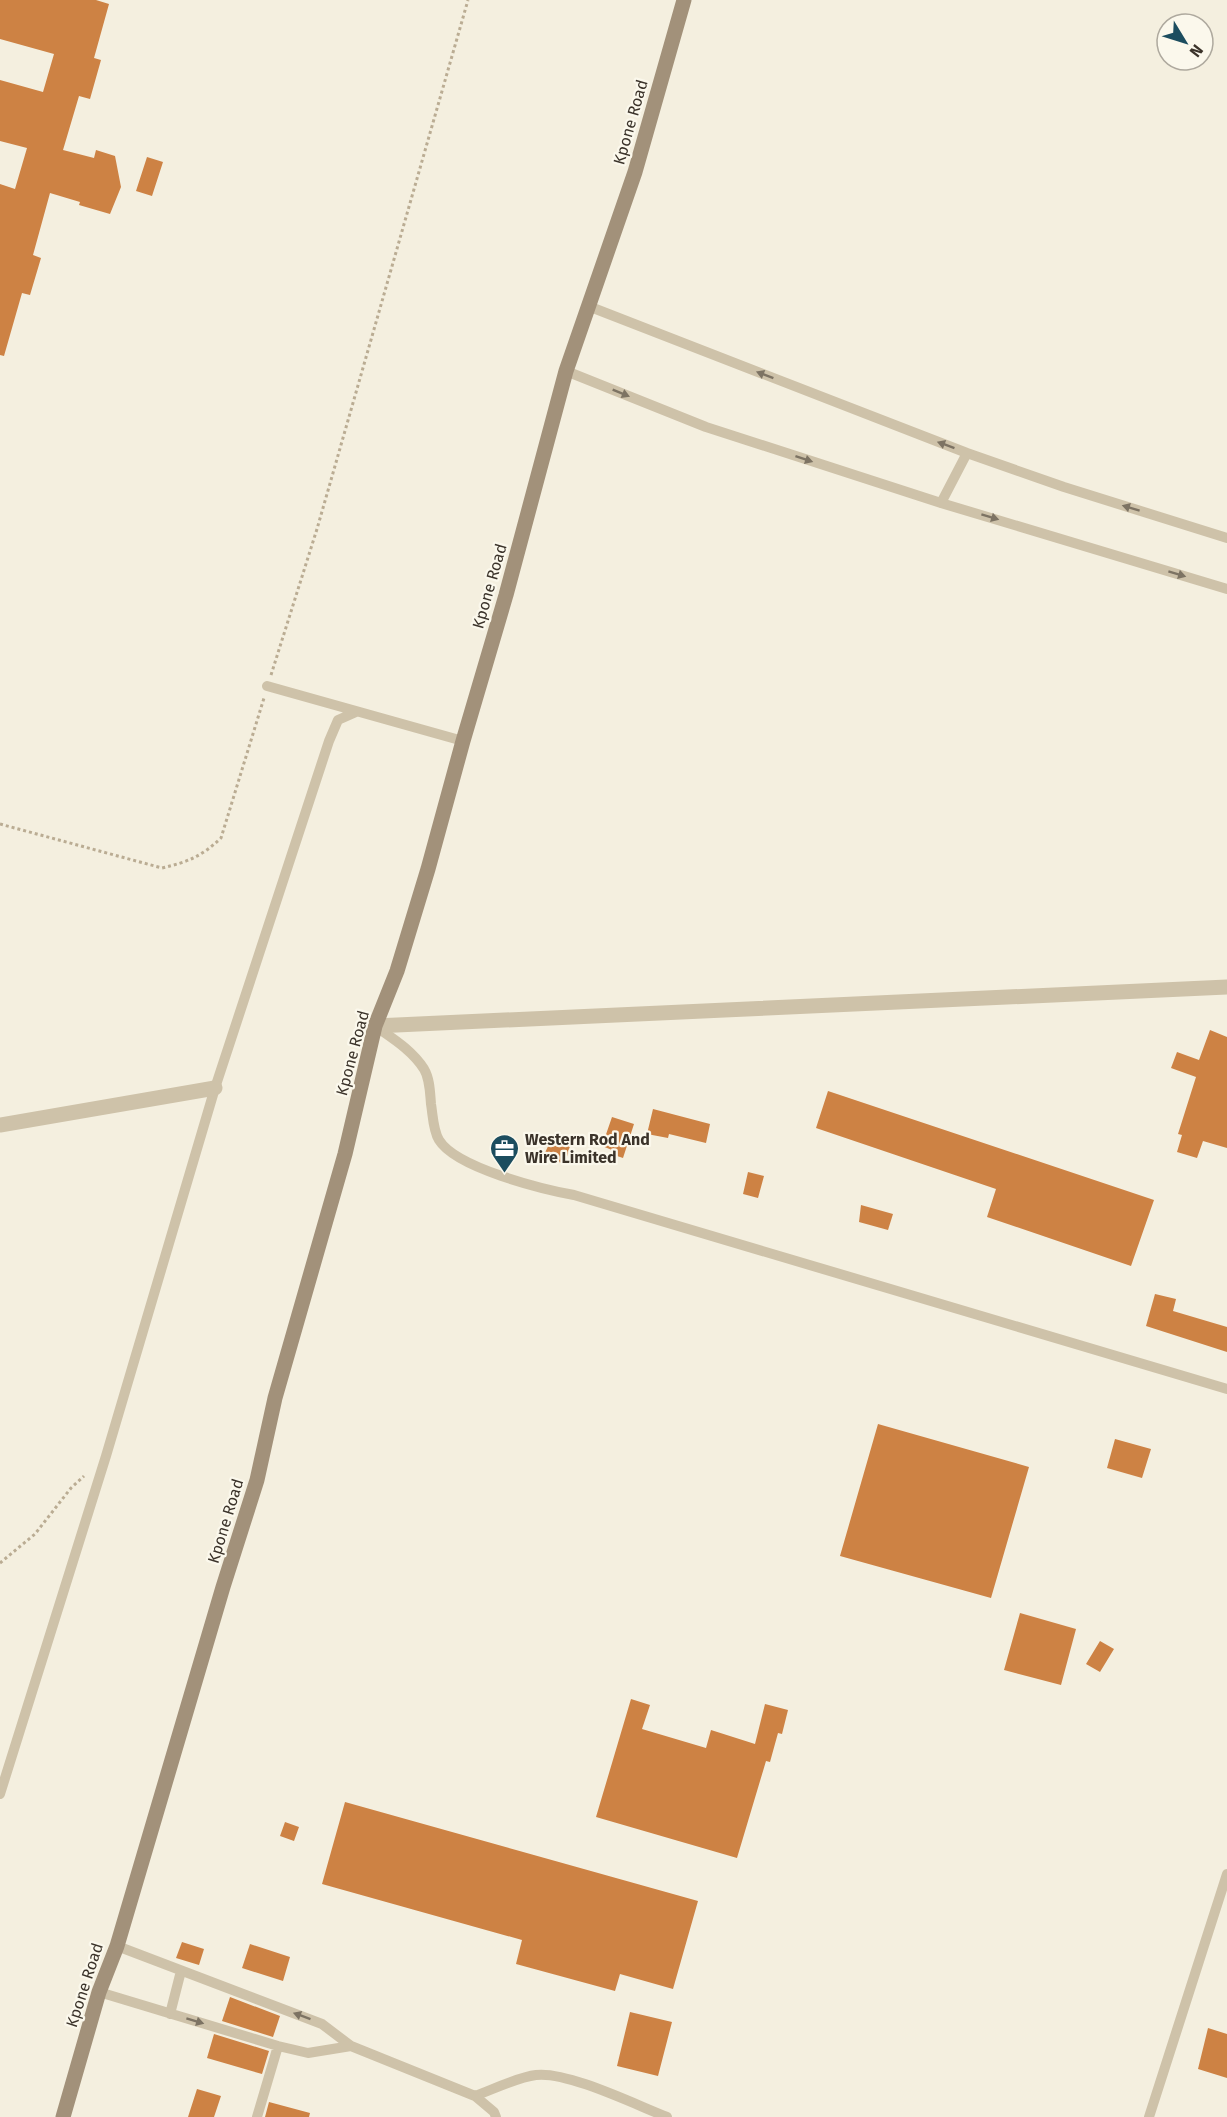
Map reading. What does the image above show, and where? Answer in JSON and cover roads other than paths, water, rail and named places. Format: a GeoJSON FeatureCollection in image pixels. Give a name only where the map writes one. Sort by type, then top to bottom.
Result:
{"type":"FeatureCollection","features":[{"type":"Feature","properties":{"kind":"main road","name":"Kpone Road"},"geometry":{"type":"LineString","coordinates":[[63,2117],[99,1992],[117,1946],[257,1480],[275,1398],[345,1154],[375,1026],[397,971],[414,916],[506,595],[566,371],[634,172],[684,0]]}},
{"type":"Feature","properties":{"kind":"street"},"geometry":{"type":"LineString","coordinates":[[375,1026],[1227,987]]}},
{"type":"Feature","properties":{"kind":"street"},"geometry":{"type":"LineString","coordinates":[[0,1125],[215,1088]]}},
{"type":"Feature","properties":{"kind":"lane"},"geometry":{"type":"LineString","coordinates":[[588,306],[967,453],[1064,487],[1227,538]]}},
{"type":"Feature","properties":{"kind":"lane"},"geometry":{"type":"LineString","coordinates":[[566,371],[706,427],[941,503],[1227,589]]}},
{"type":"Feature","properties":{"kind":"lane"},"geometry":{"type":"LineString","coordinates":[[941,503],[967,453]]}},
{"type":"Feature","properties":{"kind":"lane"},"geometry":{"type":"LineString","coordinates":[[267,686],[463,741]]}},
{"type":"Feature","properties":{"kind":"lane"},"geometry":{"type":"LineString","coordinates":[[0,1794],[106,1456],[215,1088],[329,741],[338,720],[356,712]]}},
{"type":"Feature","properties":{"kind":"lane"},"geometry":{"type":"LineString","coordinates":[[375,1026],[400,1044],[424,1070],[429,1083],[436,1134],[448,1151],[464,1161],[540,1188],[585,1199],[1227,1389]]}},
{"type":"Feature","properties":{"kind":"lane"},"geometry":{"type":"LineString","coordinates":[[1149,2117],[1227,1874]]}},
{"type":"Feature","properties":{"kind":"lane"},"geometry":{"type":"LineString","coordinates":[[117,1946],[322,2024],[351,2046],[475,2096],[494,2112],[496,2117]]}},
{"type":"Feature","properties":{"kind":"lane"},"geometry":{"type":"LineString","coordinates":[[170,2014],[181,1971]]}},
{"type":"Feature","properties":{"kind":"lane"},"geometry":{"type":"LineString","coordinates":[[99,1992],[308,2053],[351,2046]]}},
{"type":"Feature","properties":{"kind":"lane"},"geometry":{"type":"LineString","coordinates":[[257,2117],[278,2046]]}},
{"type":"Feature","properties":{"kind":"lane"},"geometry":{"type":"LineString","coordinates":[[475,2096],[534,2075],[549,2074],[570,2079],[667,2117]]}},
{"type":"Feature","properties":{"kind":"place","name":"Western Rod And Wire Limited"},"geometry":{"type":"Point","coordinates":[504,1174]}}]}
